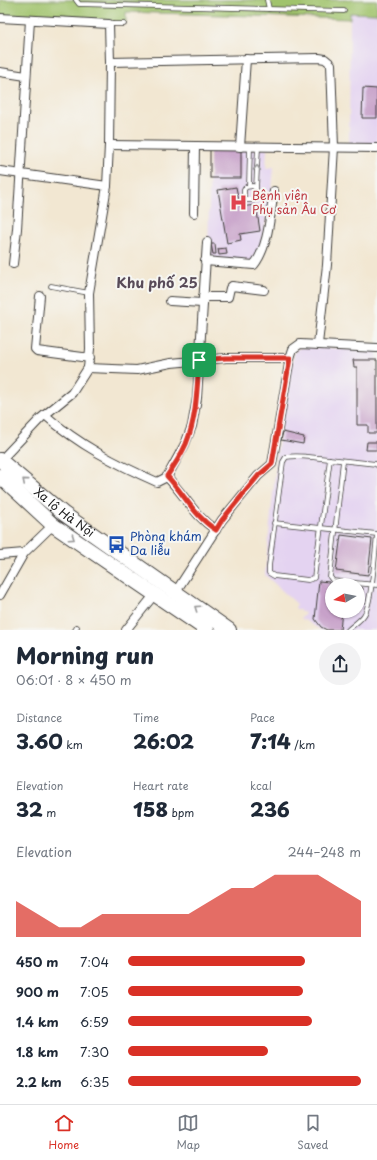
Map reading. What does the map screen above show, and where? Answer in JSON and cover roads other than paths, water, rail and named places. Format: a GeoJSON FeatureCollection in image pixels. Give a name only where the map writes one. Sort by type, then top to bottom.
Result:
{"type":"FeatureCollection","features":[{"type":"Feature","properties":{"kind":"highway","name":"Xa lộ Hà Nội"},"geometry":{"type":"LineString","coordinates":[[0,460],[64,514],[229,630]]}},
{"type":"Feature","properties":{"kind":"highway","name":"Xa lộ Hà Nội"},"geometry":{"type":"LineString","coordinates":[[0,476],[53,526],[207,630]]}},
{"type":"Feature","properties":{"kind":"street"},"geometry":{"type":"LineString","coordinates":[[0,18],[108,24],[110,62],[110,145],[107,186],[89,293],[90,358],[88,368],[72,393],[45,415],[0,460]]}},
{"type":"Feature","properties":{"kind":"street"},"geometry":{"type":"LineString","coordinates":[[13,264],[21,175],[30,20]]}},
{"type":"Feature","properties":{"kind":"street"},"geometry":{"type":"LineString","coordinates":[[110,62],[319,58],[325,59],[331,64],[334,147],[327,258],[318,344]]}},
{"type":"Feature","properties":{"kind":"street"},"geometry":{"type":"LineString","coordinates":[[240,147],[246,59]]}},
{"type":"Feature","properties":{"kind":"street"},"geometry":{"type":"LineString","coordinates":[[0,72],[26,76]]}},
{"type":"Feature","properties":{"kind":"street"},"geometry":{"type":"LineString","coordinates":[[110,145],[377,148]]}},
{"type":"Feature","properties":{"kind":"street"},"geometry":{"type":"LineString","coordinates":[[194,212],[195,146]]}},
{"type":"Feature","properties":{"kind":"street"},"geometry":{"type":"LineString","coordinates":[[0,171],[107,186]]}},
{"type":"Feature","properties":{"kind":"street"},"geometry":{"type":"LineString","coordinates":[[205,261],[254,264],[260,255],[264,243],[274,191]]}},
{"type":"Feature","properties":{"kind":"street"},"geometry":{"type":"LineString","coordinates":[[45,415],[66,434],[111,462],[157,482],[167,476],[186,444],[192,426],[197,398],[206,242]]}},
{"type":"Feature","properties":{"kind":"street"},"geometry":{"type":"LineString","coordinates":[[170,301],[203,300],[228,296],[232,286],[264,290]]}},
{"type":"Feature","properties":{"kind":"street"},"geometry":{"type":"LineString","coordinates":[[40,296],[35,349],[37,351],[90,358]]}},
{"type":"Feature","properties":{"kind":"street"},"geometry":{"type":"LineString","coordinates":[[175,593],[222,520],[258,476],[272,464],[290,358],[296,346],[300,344],[318,344],[377,348]]}},
{"type":"Feature","properties":{"kind":"street"},"geometry":{"type":"LineString","coordinates":[[88,368],[137,370],[199,360],[226,358],[290,358]]}},
{"type":"Feature","properties":{"kind":"street"},"geometry":{"type":"LineString","coordinates":[[167,476],[182,493],[190,508],[204,523],[216,530]]}},
{"type":"Feature","properties":{"kind":"street"},"geometry":{"type":"LineString","coordinates":[[0,595],[24,553],[53,526]]}},
{"type":"Feature","properties":{"kind":"street"},"geometry":{"type":"LineString","coordinates":[[0,555],[24,553]]}},
{"type":"Feature","properties":{"kind":"street"},"geometry":{"type":"LineString","coordinates":[[126,630],[154,595]]}},
{"type":"Feature","properties":{"kind":"lane"},"geometry":{"type":"LineString","coordinates":[[76,0],[78,4],[344,11]]}},
{"type":"Feature","properties":{"kind":"lane"},"geometry":{"type":"LineString","coordinates":[[268,0],[269,9]]}},
{"type":"Feature","properties":{"kind":"lane"},"geometry":{"type":"LineString","coordinates":[[108,24],[124,24]]}},
{"type":"Feature","properties":{"kind":"lane"},"geometry":{"type":"LineString","coordinates":[[254,147],[256,189],[258,192],[256,198],[253,200],[246,200],[244,197],[244,190],[249,186],[254,147]]}},
{"type":"Feature","properties":{"kind":"lane"},"geometry":{"type":"LineString","coordinates":[[249,186],[256,189]]}},
{"type":"Feature","properties":{"kind":"lane"},"geometry":{"type":"LineString","coordinates":[[51,286],[89,293]]}},
{"type":"Feature","properties":{"kind":"lane"},"geometry":{"type":"LineString","coordinates":[[330,459],[314,578],[308,580],[274,576],[269,573],[269,566],[283,462],[286,457],[293,456],[330,459],[377,464]]}},
{"type":"Feature","properties":{"kind":"lane"},"geometry":{"type":"LineString","coordinates":[[343,461],[334,530],[330,577],[333,580],[377,585]]}},
{"type":"Feature","properties":{"kind":"lane"},"geometry":{"type":"LineString","coordinates":[[274,523],[377,535],[372,584],[364,615],[348,630]]}},
{"type":"Feature","properties":{"kind":"place","name":"Bệnh viện Phụ sản Âu Cơ"},"geometry":{"type":"Point","coordinates":[239,203]}},
{"type":"Feature","properties":{"kind":"place","name":"Phòng khám Da liễu"},"geometry":{"type":"Point","coordinates":[117,544]}},
{"type":"Feature","properties":{"kind":"district","name":"Khu phố 25"},"geometry":{"type":"Point","coordinates":[157,283]}}]}
